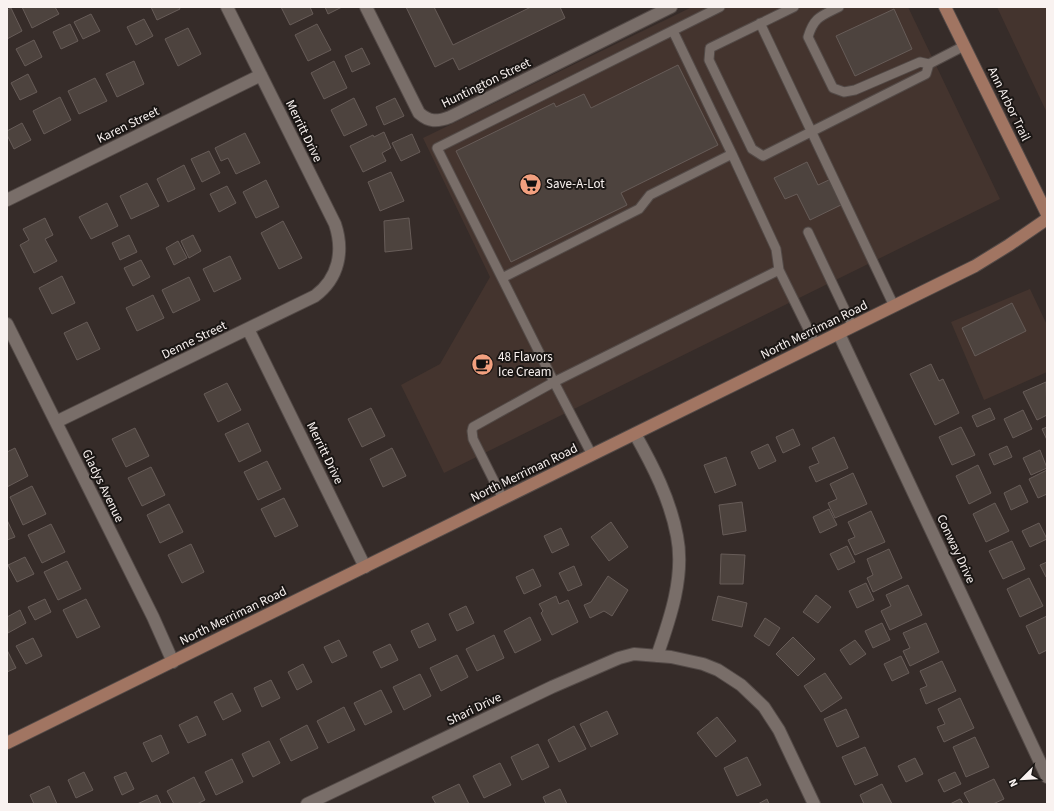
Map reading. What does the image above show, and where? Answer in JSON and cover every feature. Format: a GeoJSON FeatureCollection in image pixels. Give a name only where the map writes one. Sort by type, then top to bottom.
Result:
{"type":"FeatureCollection","features":[{"type":"Feature","properties":{"kind":"main road","name":"Ann Arbor Trail"},"geometry":{"type":"LineString","coordinates":[[945,7],[1047,214]]}},
{"type":"Feature","properties":{"kind":"main road","name":"North Merriman Road"},"geometry":{"type":"LineString","coordinates":[[7,743],[975,266],[1009,246],[1047,218]]}},
{"type":"Feature","properties":{"kind":"street","name":"Merritt Drive"},"geometry":{"type":"LineString","coordinates":[[227,7],[335,224],[339,237],[340,251],[335,270]]}},
{"type":"Feature","properties":{"kind":"street","name":"Huntington Street"},"geometry":{"type":"LineString","coordinates":[[366,7],[419,113],[426,119],[433,121],[450,117],[671,7]]}},
{"type":"Feature","properties":{"kind":"street","name":"Karen Street"},"geometry":{"type":"LineString","coordinates":[[7,200],[261,75]]}},
{"type":"Feature","properties":{"kind":"street","name":"Denne Street"},"geometry":{"type":"LineString","coordinates":[[56,422],[315,296],[328,284],[335,270]]}},
{"type":"Feature","properties":{"kind":"street","name":"Gladys Avenue"},"geometry":{"type":"LineString","coordinates":[[7,324],[153,617],[173,662]]}},
{"type":"Feature","properties":{"kind":"street","name":"Merritt Drive"},"geometry":{"type":"LineString","coordinates":[[248,329],[365,567]]}},
{"type":"Feature","properties":{"kind":"street","name":"Conway Drive"},"geometry":{"type":"LineString","coordinates":[[839,334],[1047,777]]}},
{"type":"Feature","properties":{"kind":"street"},"geometry":{"type":"LineString","coordinates":[[635,434],[656,473],[665,496],[677,536],[678,563],[675,594],[668,624],[657,656]]}},
{"type":"Feature","properties":{"kind":"street","name":"Shari Drive"},"geometry":{"type":"LineString","coordinates":[[307,804],[607,662],[634,654],[687,659],[718,670],[740,684],[764,707],[779,730],[814,804]]}},
{"type":"Feature","properties":{"kind":"lane"},"geometry":{"type":"LineString","coordinates":[[592,455],[437,148],[720,7]]}},
{"type":"Feature","properties":{"kind":"lane"},"geometry":{"type":"LineString","coordinates":[[794,7],[710,48],[709,60],[752,149],[763,156],[926,74],[930,64]]}},
{"type":"Feature","properties":{"kind":"lane"},"geometry":{"type":"LineString","coordinates":[[839,7],[823,15],[812,23],[808,37],[833,88],[844,92],[855,90],[920,62],[930,64],[964,46]]}},
{"type":"Feature","properties":{"kind":"lane"},"geometry":{"type":"LineString","coordinates":[[760,23],[894,306]]}},
{"type":"Feature","properties":{"kind":"lane"},"geometry":{"type":"LineString","coordinates":[[673,31],[776,249],[779,270],[816,345]]}},
{"type":"Feature","properties":{"kind":"lane"},"geometry":{"type":"LineString","coordinates":[[502,278],[639,209],[650,195],[732,154]]}},
{"type":"Feature","properties":{"kind":"lane"},"geometry":{"type":"LineString","coordinates":[[808,232],[853,326]]}},
{"type":"Feature","properties":{"kind":"lane"},"geometry":{"type":"LineString","coordinates":[[503,499],[473,439],[473,427],[554,382],[779,270]]}},
{"type":"Feature","properties":{"kind":"shaded area"},"geometry":{"type":"Polygon","coordinates":[[[692,7],[908,7],[1000,199],[444,473],[401,385],[440,364],[490,277],[423,138],[692,7]]]}},
{"type":"Feature","properties":{"kind":"shaded area"},"geometry":{"type":"Polygon","coordinates":[[[997,7],[1047,7],[1047,113],[997,7]]]}},
{"type":"Feature","properties":{"kind":"shaded area"},"geometry":{"type":"Polygon","coordinates":[[[1030,289],[1047,325],[1047,372],[984,400],[951,322],[1030,289]]]}},
{"type":"Feature","properties":{"kind":"building"},"geometry":{"type":"Polygon","coordinates":[[[22,7],[55,7],[59,14],[32,28],[22,7]]]}},
{"type":"Feature","properties":{"kind":"building"},"geometry":{"type":"Polygon","coordinates":[[[151,7],[179,7],[180,9],[157,20],[151,7]]]}},
{"type":"Feature","properties":{"kind":"building"},"geometry":{"type":"Polygon","coordinates":[[[281,7],[310,7],[313,14],[290,25],[281,7]]]}},
{"type":"Feature","properties":{"kind":"building"},"geometry":{"type":"Polygon","coordinates":[[[325,7],[342,7],[328,14],[325,7]]]}},
{"type":"Feature","properties":{"kind":"building"},"geometry":{"type":"Polygon","coordinates":[[[406,7],[434,7],[453,45],[531,7],[560,7],[565,18],[459,70],[453,58],[435,67],[406,7]]]}},
{"type":"Feature","properties":{"kind":"building"},"geometry":{"type":"Polygon","coordinates":[[[11,8],[22,31],[7,39],[7,10],[11,8]]]}},
{"type":"Feature","properties":{"kind":"building"},"geometry":{"type":"Polygon","coordinates":[[[894,9],[912,49],[855,76],[836,36],[894,9]]]}},
{"type":"Feature","properties":{"kind":"building"},"geometry":{"type":"Polygon","coordinates":[[[91,14],[100,31],[83,39],[74,22],[91,14]]]}},
{"type":"Feature","properties":{"kind":"building"},"geometry":{"type":"Polygon","coordinates":[[[144,19],[153,36],[136,45],[127,27],[144,19]]]}},
{"type":"Feature","properties":{"kind":"building"},"geometry":{"type":"Polygon","coordinates":[[[70,24],[78,41],[61,49],[53,32],[70,24]]]}},
{"type":"Feature","properties":{"kind":"building"},"geometry":{"type":"Polygon","coordinates":[[[317,24],[331,50],[308,61],[295,35],[317,24]]]}},
{"type":"Feature","properties":{"kind":"building"},"geometry":{"type":"Polygon","coordinates":[[[188,28],[201,54],[178,66],[165,39],[188,28]]]}},
{"type":"Feature","properties":{"kind":"building"},"geometry":{"type":"Polygon","coordinates":[[[34,40],[42,57],[25,66],[16,49],[34,40]]]}},
{"type":"Feature","properties":{"kind":"building"},"geometry":{"type":"Polygon","coordinates":[[[362,48],[370,64],[352,72],[345,56],[362,48]]]}},
{"type":"Feature","properties":{"kind":"building"},"geometry":{"type":"Polygon","coordinates":[[[134,61],[144,84],[117,97],[106,74],[134,61]]]}},
{"type":"Feature","properties":{"kind":"building"},"geometry":{"type":"Polygon","coordinates":[[[334,61],[347,88],[324,99],[311,73],[334,61]]]}},
{"type":"Feature","properties":{"kind":"building"},"geometry":{"type":"Polygon","coordinates":[[[678,65],[718,145],[621,193],[627,205],[511,262],[456,151],[554,103],[556,107],[584,94],[591,108],[678,65]]]}},
{"type":"Feature","properties":{"kind":"building"},"geometry":{"type":"Polygon","coordinates":[[[28,74],[37,92],[20,100],[11,83],[28,74]]]}},
{"type":"Feature","properties":{"kind":"building"},"geometry":{"type":"Polygon","coordinates":[[[95,78],[107,101],[79,114],[68,91],[95,78]]]}},
{"type":"Feature","properties":{"kind":"building"},"geometry":{"type":"Polygon","coordinates":[[[60,97],[71,120],[44,134],[33,111],[60,97]]]}},
{"type":"Feature","properties":{"kind":"building"},"geometry":{"type":"Polygon","coordinates":[[[354,98],[367,125],[344,136],[331,110],[354,98]]]}},
{"type":"Feature","properties":{"kind":"building"},"geometry":{"type":"Polygon","coordinates":[[[395,98],[404,116],[384,125],[376,107],[395,98]]]}},
{"type":"Feature","properties":{"kind":"building"},"geometry":{"type":"Polygon","coordinates":[[[22,123],[31,140],[14,149],[7,135],[7,131],[22,123]]]}},
{"type":"Feature","properties":{"kind":"building"},"geometry":{"type":"Polygon","coordinates":[[[384,132],[391,148],[382,153],[386,161],[363,172],[350,146],[373,135],[374,137],[384,132]]]}},
{"type":"Feature","properties":{"kind":"building"},"geometry":{"type":"Polygon","coordinates":[[[245,133],[260,163],[236,174],[228,158],[221,161],[215,148],[245,133]]]}},
{"type":"Feature","properties":{"kind":"building"},"geometry":{"type":"Polygon","coordinates":[[[412,134],[420,152],[401,161],[392,143],[412,134]]]}},
{"type":"Feature","properties":{"kind":"building"},"geometry":{"type":"Polygon","coordinates":[[[209,151],[220,173],[202,182],[191,159],[209,151]]]}},
{"type":"Feature","properties":{"kind":"building"},"geometry":{"type":"Polygon","coordinates":[[[807,162],[818,185],[831,179],[843,204],[810,220],[797,194],[785,199],[774,178],[807,162]]]}},
{"type":"Feature","properties":{"kind":"building"},"geometry":{"type":"Polygon","coordinates":[[[184,165],[195,189],[168,202],[157,179],[184,165]]]}},
{"type":"Feature","properties":{"kind":"building"},"geometry":{"type":"Polygon","coordinates":[[[391,172],[404,201],[380,211],[368,182],[391,172]]]}},
{"type":"Feature","properties":{"kind":"building"},"geometry":{"type":"Polygon","coordinates":[[[266,180],[279,207],[256,218],[243,192],[266,180]]]}},
{"type":"Feature","properties":{"kind":"building"},"geometry":{"type":"Polygon","coordinates":[[[147,183],[159,206],[131,219],[120,196],[147,183]]]}},
{"type":"Feature","properties":{"kind":"building"},"geometry":{"type":"Polygon","coordinates":[[[227,186],[236,203],[219,212],[210,194],[227,186]]]}},
{"type":"Feature","properties":{"kind":"building"},"geometry":{"type":"Polygon","coordinates":[[[107,203],[118,226],[91,239],[79,217],[107,203]]]}},
{"type":"Feature","properties":{"kind":"building"},"geometry":{"type":"Polygon","coordinates":[[[45,218],[53,235],[45,239],[57,261],[34,273],[20,245],[29,240],[23,229],[45,218]]]}},
{"type":"Feature","properties":{"kind":"building"},"geometry":{"type":"Polygon","coordinates":[[[409,218],[412,249],[385,252],[384,221],[409,218]]]}},
{"type":"Feature","properties":{"kind":"building"},"geometry":{"type":"Polygon","coordinates":[[[283,221],[302,258],[279,269],[261,233],[283,221]]]}},
{"type":"Feature","properties":{"kind":"building"},"geometry":{"type":"Polygon","coordinates":[[[129,235],[137,252],[120,260],[112,243],[129,235]]]}},
{"type":"Feature","properties":{"kind":"building"},"geometry":{"type":"Polygon","coordinates":[[[193,235],[201,251],[189,258],[181,241],[193,235]]]}},
{"type":"Feature","properties":{"kind":"building"},"geometry":{"type":"Polygon","coordinates":[[[178,241],[187,258],[174,265],[166,248],[178,241]]]}},
{"type":"Feature","properties":{"kind":"building"},"geometry":{"type":"Polygon","coordinates":[[[230,256],[241,279],[214,292],[203,269],[230,256]]]}},
{"type":"Feature","properties":{"kind":"building"},"geometry":{"type":"Polygon","coordinates":[[[141,260],[150,277],[133,286],[124,268],[141,260]]]}},
{"type":"Feature","properties":{"kind":"building"},"geometry":{"type":"Polygon","coordinates":[[[62,276],[75,303],[52,314],[39,288],[62,276]]]}},
{"type":"Feature","properties":{"kind":"building"},"geometry":{"type":"Polygon","coordinates":[[[189,277],[200,300],[173,313],[162,290],[189,277]]]}},
{"type":"Feature","properties":{"kind":"building"},"geometry":{"type":"Polygon","coordinates":[[[153,295],[164,318],[137,331],[126,308],[153,295]]]}},
{"type":"Feature","properties":{"kind":"building"},"geometry":{"type":"Polygon","coordinates":[[[1012,303],[1026,331],[975,356],[962,328],[1012,303]]]}},
{"type":"Feature","properties":{"kind":"building"},"geometry":{"type":"Polygon","coordinates":[[[87,322],[100,349],[77,360],[64,333],[87,322]]]}},
{"type":"Feature","properties":{"kind":"building"},"geometry":{"type":"Polygon","coordinates":[[[931,364],[939,381],[943,379],[959,413],[935,425],[910,374],[931,364]]]}},
{"type":"Feature","properties":{"kind":"building"},"geometry":{"type":"Polygon","coordinates":[[[1046,382],[1047,415],[1037,420],[1023,392],[1046,382]]]}},
{"type":"Feature","properties":{"kind":"building"},"geometry":{"type":"Polygon","coordinates":[[[227,383],[241,410],[218,422],[204,394],[227,383]]]}},
{"type":"Feature","properties":{"kind":"building"},"geometry":{"type":"Polygon","coordinates":[[[371,408],[385,436],[362,447],[348,419],[371,408]]]}},
{"type":"Feature","properties":{"kind":"building"},"geometry":{"type":"Polygon","coordinates":[[[990,408],[995,419],[977,427],[972,416],[990,408]]]}},
{"type":"Feature","properties":{"kind":"building"},"geometry":{"type":"Polygon","coordinates":[[[1023,410],[1032,429],[1013,438],[1004,419],[1023,410]]]}},
{"type":"Feature","properties":{"kind":"building"},"geometry":{"type":"Polygon","coordinates":[[[248,423],[261,451],[239,462],[225,434],[248,423]]]}},
{"type":"Feature","properties":{"kind":"building"},"geometry":{"type":"Polygon","coordinates":[[[961,427],[975,455],[952,465],[939,437],[961,427]]]}},
{"type":"Feature","properties":{"kind":"building"},"geometry":{"type":"Polygon","coordinates":[[[1047,427],[1047,440],[1042,429],[1047,427]]]}},
{"type":"Feature","properties":{"kind":"building"},"geometry":{"type":"Polygon","coordinates":[[[135,428],[149,456],[126,467],[112,439],[135,428]]]}},
{"type":"Feature","properties":{"kind":"building"},"geometry":{"type":"Polygon","coordinates":[[[793,429],[800,445],[783,453],[776,437],[793,429]]]}},
{"type":"Feature","properties":{"kind":"building"},"geometry":{"type":"Polygon","coordinates":[[[834,437],[848,468],[816,482],[809,467],[819,463],[812,448],[834,437]]]}},
{"type":"Feature","properties":{"kind":"building"},"geometry":{"type":"Polygon","coordinates":[[[768,444],[776,461],[759,469],[751,452],[768,444]]]}},
{"type":"Feature","properties":{"kind":"building"},"geometry":{"type":"Polygon","coordinates":[[[1007,446],[1012,457],[994,465],[989,454],[1007,446]]]}},
{"type":"Feature","properties":{"kind":"building"},"geometry":{"type":"Polygon","coordinates":[[[15,448],[28,476],[7,487],[7,452],[15,448]]]}},
{"type":"Feature","properties":{"kind":"building"},"geometry":{"type":"Polygon","coordinates":[[[392,448],[406,476],[383,487],[370,459],[392,448]]]}},
{"type":"Feature","properties":{"kind":"building"},"geometry":{"type":"Polygon","coordinates":[[[1040,450],[1047,468],[1031,475],[1023,458],[1040,450]]]}},
{"type":"Feature","properties":{"kind":"building"},"geometry":{"type":"Polygon","coordinates":[[[726,457],[736,485],[715,493],[704,465],[726,457]]]}},
{"type":"Feature","properties":{"kind":"building"},"geometry":{"type":"Polygon","coordinates":[[[267,461],[281,489],[258,500],[244,472],[267,461]]]}},
{"type":"Feature","properties":{"kind":"building"},"geometry":{"type":"Polygon","coordinates":[[[978,465],[991,493],[969,504],[956,476],[978,465]]]}},
{"type":"Feature","properties":{"kind":"building"},"geometry":{"type":"Polygon","coordinates":[[[151,467],[165,495],[142,506],[128,478],[151,467]]]}},
{"type":"Feature","properties":{"kind":"building"},"geometry":{"type":"Polygon","coordinates":[[[1047,470],[1047,494],[1038,498],[1029,479],[1047,470]]]}},
{"type":"Feature","properties":{"kind":"building"},"geometry":{"type":"Polygon","coordinates":[[[853,473],[867,504],[835,518],[828,503],[837,499],[830,484],[853,473]]]}},
{"type":"Feature","properties":{"kind":"building"},"geometry":{"type":"Polygon","coordinates":[[[1020,485],[1028,502],[1011,510],[1004,493],[1020,485]]]}},
{"type":"Feature","properties":{"kind":"building"},"geometry":{"type":"Polygon","coordinates":[[[32,486],[46,514],[23,525],[10,497],[32,486]]]}},
{"type":"Feature","properties":{"kind":"building"},"geometry":{"type":"Polygon","coordinates":[[[284,498],[298,526],[275,537],[261,509],[284,498]]]}},
{"type":"Feature","properties":{"kind":"building"},"geometry":{"type":"Polygon","coordinates":[[[742,502],[746,531],[723,535],[719,505],[742,502]]]}},
{"type":"Feature","properties":{"kind":"building"},"geometry":{"type":"Polygon","coordinates":[[[995,503],[1009,531],[986,542],[973,514],[995,503]]]}},
{"type":"Feature","properties":{"kind":"building"},"geometry":{"type":"Polygon","coordinates":[[[169,504],[183,532],[160,543],[147,515],[169,504]]]}},
{"type":"Feature","properties":{"kind":"building"},"geometry":{"type":"Polygon","coordinates":[[[829,509],[837,525],[820,533],[813,517],[829,509]]]}},
{"type":"Feature","properties":{"kind":"building"},"geometry":{"type":"Polygon","coordinates":[[[871,511],[885,542],[855,555],[848,540],[855,537],[848,522],[871,511]]]}},
{"type":"Feature","properties":{"kind":"building"},"geometry":{"type":"Polygon","coordinates":[[[7,520],[15,537],[7,540],[7,520]]]}},
{"type":"Feature","properties":{"kind":"building"},"geometry":{"type":"Polygon","coordinates":[[[611,522],[628,547],[609,561],[591,537],[611,522]]]}},
{"type":"Feature","properties":{"kind":"building"},"geometry":{"type":"Polygon","coordinates":[[[1039,523],[1047,539],[1030,547],[1022,531],[1039,523]]]}},
{"type":"Feature","properties":{"kind":"building"},"geometry":{"type":"Polygon","coordinates":[[[51,524],[65,552],[42,563],[28,535],[51,524]]]}},
{"type":"Feature","properties":{"kind":"building"},"geometry":{"type":"Polygon","coordinates":[[[561,528],[569,545],[552,553],[544,536],[561,528]]]}},
{"type":"Feature","properties":{"kind":"building"},"geometry":{"type":"Polygon","coordinates":[[[1012,541],[1025,569],[1003,579],[989,551],[1012,541]]]}},
{"type":"Feature","properties":{"kind":"building"},"geometry":{"type":"Polygon","coordinates":[[[191,544],[204,572],[182,583],[168,555],[191,544]]]}},
{"type":"Feature","properties":{"kind":"building"},"geometry":{"type":"Polygon","coordinates":[[[847,546],[855,562],[838,570],[830,554],[847,546]]]}},
{"type":"Feature","properties":{"kind":"building"},"geometry":{"type":"Polygon","coordinates":[[[889,549],[902,578],[873,592],[867,578],[873,575],[867,559],[889,549]]]}},
{"type":"Feature","properties":{"kind":"building"},"geometry":{"type":"Polygon","coordinates":[[[721,554],[745,555],[743,584],[720,584],[721,554]]]}},
{"type":"Feature","properties":{"kind":"building"},"geometry":{"type":"Polygon","coordinates":[[[25,557],[34,574],[17,582],[8,565],[25,557]]]}},
{"type":"Feature","properties":{"kind":"building"},"geometry":{"type":"Polygon","coordinates":[[[67,561],[81,589],[58,600],[44,572],[67,561]]]}},
{"type":"Feature","properties":{"kind":"building"},"geometry":{"type":"Polygon","coordinates":[[[1047,562],[1047,576],[1046,577],[1040,565],[1047,562]]]}},
{"type":"Feature","properties":{"kind":"building"},"geometry":{"type":"Polygon","coordinates":[[[574,566],[582,585],[568,591],[559,573],[574,566]]]}},
{"type":"Feature","properties":{"kind":"building"},"geometry":{"type":"Polygon","coordinates":[[[533,569],[541,586],[524,594],[516,577],[533,569]]]}},
{"type":"Feature","properties":{"kind":"building"},"geometry":{"type":"Polygon","coordinates":[[[608,576],[628,590],[612,616],[604,611],[590,618],[584,605],[591,602],[608,576]]]}},
{"type":"Feature","properties":{"kind":"building"},"geometry":{"type":"Polygon","coordinates":[[[1029,578],[1043,606],[1020,617],[1007,589],[1029,578]]]}},
{"type":"Feature","properties":{"kind":"building"},"geometry":{"type":"Polygon","coordinates":[[[866,583],[874,600],[857,608],[849,591],[866,583]]]}},
{"type":"Feature","properties":{"kind":"building"},"geometry":{"type":"Polygon","coordinates":[[[908,585],[922,615],[890,630],[881,611],[891,606],[886,595],[908,585]]]}},
{"type":"Feature","properties":{"kind":"building"},"geometry":{"type":"Polygon","coordinates":[[[816,595],[831,607],[818,623],[803,612],[816,595]]]}},
{"type":"Feature","properties":{"kind":"building"},"geometry":{"type":"Polygon","coordinates":[[[556,596],[559,604],[568,600],[578,622],[552,635],[541,613],[543,611],[539,604],[556,596]]]}},
{"type":"Feature","properties":{"kind":"building"},"geometry":{"type":"Polygon","coordinates":[[[718,596],[747,603],[742,627],[712,620],[718,596]]]}},
{"type":"Feature","properties":{"kind":"building"},"geometry":{"type":"Polygon","coordinates":[[[45,599],[51,612],[35,620],[28,607],[45,599]]]}},
{"type":"Feature","properties":{"kind":"building"},"geometry":{"type":"Polygon","coordinates":[[[86,599],[100,627],[77,638],[63,610],[86,599]]]}},
{"type":"Feature","properties":{"kind":"building"},"geometry":{"type":"Polygon","coordinates":[[[466,606],[474,623],[457,631],[449,614],[466,606]]]}},
{"type":"Feature","properties":{"kind":"building"},"geometry":{"type":"Polygon","coordinates":[[[20,610],[26,623],[8,633],[7,617],[20,610]]]}},
{"type":"Feature","properties":{"kind":"building"},"geometry":{"type":"Polygon","coordinates":[[[1047,616],[1047,650],[1039,654],[1026,626],[1047,616]]]}},
{"type":"Feature","properties":{"kind":"building"},"geometry":{"type":"Polygon","coordinates":[[[530,617],[541,640],[515,653],[504,631],[530,617]]]}},
{"type":"Feature","properties":{"kind":"building"},"geometry":{"type":"Polygon","coordinates":[[[765,618],[780,628],[769,646],[754,636],[765,618]]]}},
{"type":"Feature","properties":{"kind":"building"},"geometry":{"type":"Polygon","coordinates":[[[428,623],[436,640],[419,648],[411,631],[428,623]]]}},
{"type":"Feature","properties":{"kind":"building"},"geometry":{"type":"Polygon","coordinates":[[[882,623],[890,640],[873,648],[865,631],[882,623]]]}},
{"type":"Feature","properties":{"kind":"building"},"geometry":{"type":"Polygon","coordinates":[[[926,623],[939,652],[910,666],[903,651],[910,648],[903,633],[926,623]]]}},
{"type":"Feature","properties":{"kind":"building"},"geometry":{"type":"Polygon","coordinates":[[[494,635],[504,658],[477,671],[466,649],[494,635]]]}},
{"type":"Feature","properties":{"kind":"building"},"geometry":{"type":"Polygon","coordinates":[[[793,637],[815,659],[798,676],[776,654],[793,637]]]}},
{"type":"Feature","properties":{"kind":"building"},"geometry":{"type":"Polygon","coordinates":[[[33,638],[42,656],[26,664],[16,646],[33,638]]]}},
{"type":"Feature","properties":{"kind":"building"},"geometry":{"type":"Polygon","coordinates":[[[339,640],[347,656],[332,663],[324,647],[339,640]]]}},
{"type":"Feature","properties":{"kind":"building"},"geometry":{"type":"Polygon","coordinates":[[[855,640],[866,654],[850,665],[840,650],[855,640]]]}},
{"type":"Feature","properties":{"kind":"building"},"geometry":{"type":"Polygon","coordinates":[[[390,644],[398,660],[381,668],[373,652],[390,644]]]}},
{"type":"Feature","properties":{"kind":"building"},"geometry":{"type":"Polygon","coordinates":[[[7,650],[16,668],[7,672],[7,650]]]}},
{"type":"Feature","properties":{"kind":"building"},"geometry":{"type":"Polygon","coordinates":[[[457,655],[468,677],[441,691],[430,668],[457,655]]]}},
{"type":"Feature","properties":{"kind":"building"},"geometry":{"type":"Polygon","coordinates":[[[901,656],[909,673],[892,681],[884,664],[901,656]]]}},
{"type":"Feature","properties":{"kind":"building"},"geometry":{"type":"Polygon","coordinates":[[[942,661],[956,691],[926,704],[920,689],[927,686],[920,671],[942,661]]]}},
{"type":"Feature","properties":{"kind":"building"},"geometry":{"type":"Polygon","coordinates":[[[303,664],[312,682],[297,690],[288,672],[303,664]]]}},
{"type":"Feature","properties":{"kind":"building"},"geometry":{"type":"Polygon","coordinates":[[[825,673],[842,698],[821,712],[804,686],[825,673]]]}},
{"type":"Feature","properties":{"kind":"building"},"geometry":{"type":"Polygon","coordinates":[[[420,674],[431,696],[404,710],[393,687],[420,674]]]}},
{"type":"Feature","properties":{"kind":"building"},"geometry":{"type":"Polygon","coordinates":[[[271,680],[280,698],[262,707],[254,688],[271,680]]]}},
{"type":"Feature","properties":{"kind":"building"},"geometry":{"type":"Polygon","coordinates":[[[381,690],[392,712],[365,725],[354,703],[381,690]]]}},
{"type":"Feature","properties":{"kind":"building"},"geometry":{"type":"Polygon","coordinates":[[[232,693],[241,711],[223,720],[214,702],[232,693]]]}},
{"type":"Feature","properties":{"kind":"building"},"geometry":{"type":"Polygon","coordinates":[[[960,698],[974,728],[944,742],[937,727],[945,724],[938,709],[960,698]]]}},
{"type":"Feature","properties":{"kind":"building"},"geometry":{"type":"Polygon","coordinates":[[[344,707],[355,730],[328,743],[317,721],[344,707]]]}},
{"type":"Feature","properties":{"kind":"building"},"geometry":{"type":"Polygon","coordinates":[[[846,709],[859,737],[837,747],[824,719],[846,709]]]}},
{"type":"Feature","properties":{"kind":"building"},"geometry":{"type":"Polygon","coordinates":[[[607,711],[618,734],[591,747],[580,724],[607,711]]]}},
{"type":"Feature","properties":{"kind":"building"},"geometry":{"type":"Polygon","coordinates":[[[197,716],[206,735],[188,743],[179,725],[197,716]]]}},
{"type":"Feature","properties":{"kind":"building"},"geometry":{"type":"Polygon","coordinates":[[[717,717],[736,741],[716,757],[697,733],[717,717]]]}},
{"type":"Feature","properties":{"kind":"building"},"geometry":{"type":"Polygon","coordinates":[[[307,725],[318,748],[291,761],[280,739],[307,725]]]}},
{"type":"Feature","properties":{"kind":"building"},"geometry":{"type":"Polygon","coordinates":[[[574,726],[586,749],[559,762],[548,740],[574,726]]]}},
{"type":"Feature","properties":{"kind":"building"},"geometry":{"type":"Polygon","coordinates":[[[161,735],[169,753],[152,762],[143,743],[161,735]]]}},
{"type":"Feature","properties":{"kind":"building"},"geometry":{"type":"Polygon","coordinates":[[[975,737],[989,767],[966,777],[953,747],[975,737]]]}},
{"type":"Feature","properties":{"kind":"building"},"geometry":{"type":"Polygon","coordinates":[[[269,741],[280,763],[253,777],[242,754],[269,741]]]}},
{"type":"Feature","properties":{"kind":"building"},"geometry":{"type":"Polygon","coordinates":[[[538,744],[549,767],[522,780],[511,757],[538,744]]]}},
{"type":"Feature","properties":{"kind":"building"},"geometry":{"type":"Polygon","coordinates":[[[865,747],[878,775],[855,785],[842,757],[865,747]]]}},
{"type":"Feature","properties":{"kind":"building"},"geometry":{"type":"Polygon","coordinates":[[[747,757],[761,785],[737,796],[724,768],[747,757]]]}},
{"type":"Feature","properties":{"kind":"building"},"geometry":{"type":"Polygon","coordinates":[[[915,758],[923,774],[906,782],[898,766],[915,758]]]}},
{"type":"Feature","properties":{"kind":"building"},"geometry":{"type":"Polygon","coordinates":[[[232,759],[243,782],[216,795],[205,772],[232,759]]]}},
{"type":"Feature","properties":{"kind":"building"},"geometry":{"type":"Polygon","coordinates":[[[500,763],[511,785],[484,798],[473,776],[500,763]]]}},
{"type":"Feature","properties":{"kind":"building"},"geometry":{"type":"Polygon","coordinates":[[[84,772],[93,790],[76,798],[68,780],[84,772]]]}},
{"type":"Feature","properties":{"kind":"building"},"geometry":{"type":"Polygon","coordinates":[[[126,772],[134,789],[122,795],[114,777],[126,772]]]}},
{"type":"Feature","properties":{"kind":"building"},"geometry":{"type":"Polygon","coordinates":[[[955,772],[961,784],[944,792],[938,780],[955,772]]]}},
{"type":"Feature","properties":{"kind":"building"},"geometry":{"type":"Polygon","coordinates":[[[194,777],[205,800],[197,804],[174,804],[167,791],[194,777]]]}},
{"type":"Feature","properties":{"kind":"building"},"geometry":{"type":"Polygon","coordinates":[[[994,779],[1004,799],[993,804],[970,804],[964,793],[994,779]]]}},
{"type":"Feature","properties":{"kind":"building"},"geometry":{"type":"Polygon","coordinates":[[[459,784],[469,804],[436,804],[432,797],[459,784]]]}},
{"type":"Feature","properties":{"kind":"building"},"geometry":{"type":"Polygon","coordinates":[[[882,784],[892,804],[864,804],[860,795],[882,784]]]}},
{"type":"Feature","properties":{"kind":"building"},"geometry":{"type":"Polygon","coordinates":[[[49,786],[57,804],[34,804],[30,795],[49,786]]]}},
{"type":"Feature","properties":{"kind":"building"},"geometry":{"type":"Polygon","coordinates":[[[560,789],[567,804],[546,804],[543,797],[560,789]]]}},
{"type":"Feature","properties":{"kind":"building"},"geometry":{"type":"Polygon","coordinates":[[[157,795],[161,804],[137,804],[157,795]]]}},
{"type":"Feature","properties":{"kind":"building"},"geometry":{"type":"Polygon","coordinates":[[[767,799],[769,804],[758,804],[767,799]]]}},
{"type":"Feature","properties":{"kind":"building"},"geometry":{"type":"Polygon","coordinates":[[[960,799],[963,804],[950,804],[960,799]]]}},
{"type":"Feature","properties":{"kind":"place","name":"Save-A-Lot"},"geometry":{"type":"Point","coordinates":[531,184]}},
{"type":"Feature","properties":{"kind":"place","name":"48 Flavors Ice Cream"},"geometry":{"type":"Point","coordinates":[483,364]}}]}
